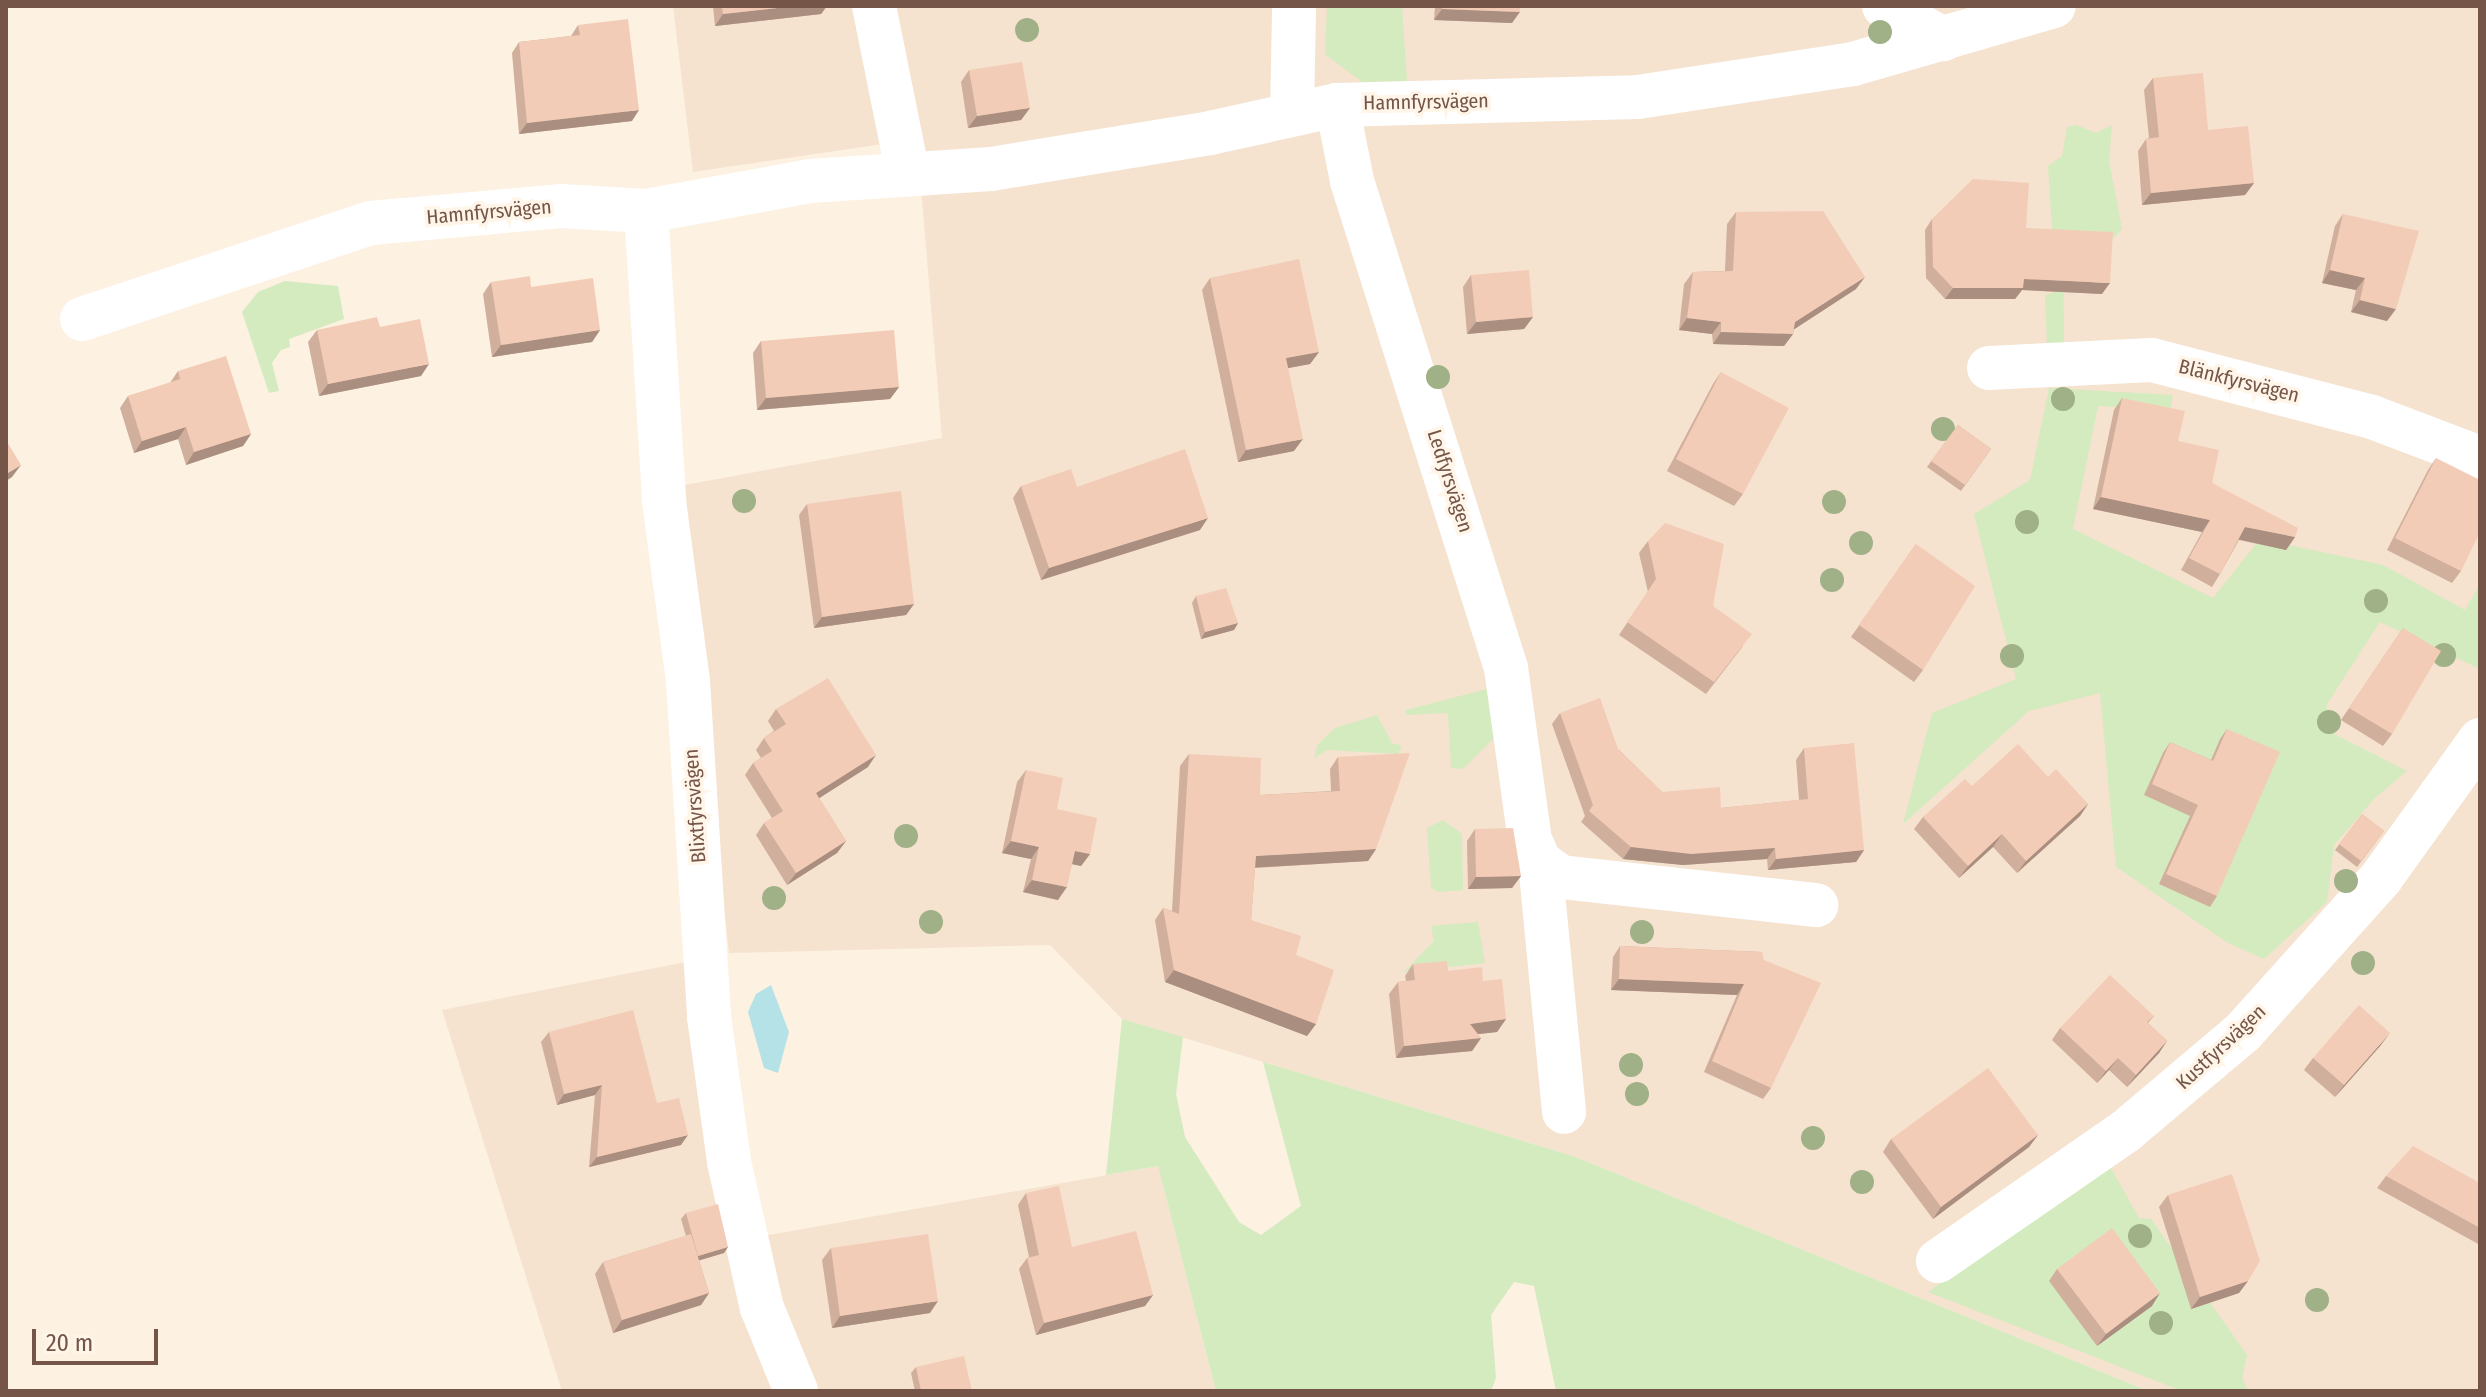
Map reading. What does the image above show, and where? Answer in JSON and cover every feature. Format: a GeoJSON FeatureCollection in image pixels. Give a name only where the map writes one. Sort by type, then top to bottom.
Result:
{"type":"FeatureCollection","features":[{"type":"Feature","properties":{"kind":"street"},"geometry":{"type":"LineString","coordinates":[[874,6],[908,174]]}},
{"type":"Feature","properties":{"kind":"street"},"geometry":{"type":"LineString","coordinates":[[1292,114],[1294,6]]}},
{"type":"Feature","properties":{"kind":"street"},"geometry":{"type":"LineString","coordinates":[[1884,6],[1943,39]]}},
{"type":"Feature","properties":{"kind":"street","name":"Hamnfyrsvägen"},"geometry":{"type":"LineString","coordinates":[[82,319],[371,223],[561,206],[646,211],[811,181],[991,169],[1210,133],[1337,105],[1638,97],[1853,64],[2054,6]]}},
{"type":"Feature","properties":{"kind":"street","name":"Ledfyrsvägen"},"geometry":{"type":"LineString","coordinates":[[1337,105],[1352,181],[1506,668],[1530,840],[1540,862],[1564,1112]]}},
{"type":"Feature","properties":{"kind":"street","name":"Blixtfyrsvägen"},"geometry":{"type":"LineString","coordinates":[[646,211],[664,501],[688,681],[709,1017],[729,1162],[762,1308],[796,1391]]}},
{"type":"Feature","properties":{"kind":"street","name":"Blänkfyrsvägen"},"geometry":{"type":"LineString","coordinates":[[1989,368],[2152,360],[2356,413],[2480,458]]}},
{"type":"Feature","properties":{"kind":"street","name":"Kustfyrsvägen"},"geometry":{"type":"LineString","coordinates":[[1938,1261],[2127,1130],[2243,1032],[2381,878],[2480,740]]}},
{"type":"Feature","properties":{"kind":"street"},"geometry":{"type":"LineString","coordinates":[[1540,862],[1561,877],[1816,905]]}},
{"type":"Feature","properties":{"kind":"shaded area"},"geometry":{"type":"Polygon","coordinates":[[[673,6],[2480,6],[2480,1391],[2148,1391],[1573,1156],[1122,1019],[1050,945],[729,953],[679,486],[942,438],[917,139],[693,172],[673,6]]]}},
{"type":"Feature","properties":{"kind":"shaded area"},"geometry":{"type":"Polygon","coordinates":[[[686,962],[730,1242],[1158,1166],[1216,1391],[562,1391],[442,1010],[686,962]]]}},
{"type":"Feature","properties":{"kind":"green space"},"geometry":{"type":"Polygon","coordinates":[[[1327,6],[1402,6],[1407,81],[1362,82],[1325,54],[1327,6]]]}},
{"type":"Feature","properties":{"kind":"green space"},"geometry":{"type":"Polygon","coordinates":[[[2076,125],[2096,133],[2112,125],[2109,161],[2122,229],[2113,239],[2063,240],[2064,347],[2047,347],[2045,295],[2056,292],[2048,166],[2062,156],[2067,127],[2076,125]]]}},
{"type":"Feature","properties":{"kind":"green space"},"geometry":{"type":"Polygon","coordinates":[[[285,281],[338,286],[344,319],[289,339],[290,347],[281,350],[272,363],[279,391],[269,393],[242,312],[258,292],[285,281]]]}},
{"type":"Feature","properties":{"kind":"green space"},"geometry":{"type":"Polygon","coordinates":[[[2049,388],[2173,395],[2170,410],[2098,406],[2073,529],[2213,598],[2260,539],[2383,565],[2465,610],[2480,584],[2480,669],[2380,622],[2327,704],[2326,730],[2407,771],[2374,799],[2334,845],[2327,902],[2264,959],[2228,943],[2116,867],[2100,693],[2029,711],[1903,824],[1932,713],[2016,679],[1974,514],[2030,480],[2049,388]]]}},
{"type":"Feature","properties":{"kind":"green space"},"geometry":{"type":"Polygon","coordinates":[[[1487,689],[1498,691],[1501,731],[1463,769],[1451,768],[1448,713],[1406,715],[1406,710],[1487,689]]]}},
{"type":"Feature","properties":{"kind":"green space"},"geometry":{"type":"Polygon","coordinates":[[[1377,715],[1392,743],[1402,746],[1398,754],[1327,750],[1314,758],[1318,744],[1335,728],[1377,715]]]}},
{"type":"Feature","properties":{"kind":"green space"},"geometry":{"type":"Polygon","coordinates":[[[1443,820],[1462,834],[1463,890],[1438,892],[1431,887],[1427,828],[1443,820]]]}},
{"type":"Feature","properties":{"kind":"green space"},"geometry":{"type":"Polygon","coordinates":[[[1478,922],[1485,963],[1404,972],[1434,941],[1431,926],[1478,922]]]}},
{"type":"Feature","properties":{"kind":"green space"},"geometry":{"type":"Polygon","coordinates":[[[1122,1019],[1183,1037],[1176,1094],[1185,1137],[1239,1222],[1261,1235],[1301,1206],[1263,1062],[1573,1156],[2148,1391],[1556,1391],[1534,1286],[1514,1282],[1491,1315],[1496,1378],[1491,1391],[1216,1391],[1158,1166],[1106,1175],[1122,1019]]]}},
{"type":"Feature","properties":{"kind":"green space"},"geometry":{"type":"Polygon","coordinates":[[[2107,1161],[2139,1218],[2151,1219],[2247,1355],[2242,1377],[2248,1391],[2182,1391],[1928,1292],[2107,1161]]]}},
{"type":"Feature","properties":{"kind":"water"},"geometry":{"type":"Polygon","coordinates":[[[771,985],[789,1032],[778,1073],[764,1068],[748,1012],[756,994],[771,985]]]}},
{"type":"Feature","properties":{"kind":"building"},"geometry":{"type":"Polygon","coordinates":[[[722,6],[795,6],[723,14],[722,6]]]}},
{"type":"Feature","properties":{"kind":"building"},"geometry":{"type":"Polygon","coordinates":[[[1442,6],[1520,6],[1520,12],[1442,9],[1442,6]]]}},
{"type":"Feature","properties":{"kind":"building"},"geometry":{"type":"Polygon","coordinates":[[[628,19],[639,110],[527,123],[519,42],[580,35],[578,25],[628,19]]]}},
{"type":"Feature","properties":{"kind":"building"},"geometry":{"type":"Polygon","coordinates":[[[1022,62],[1030,108],[977,116],[969,70],[1022,62]]]}},
{"type":"Feature","properties":{"kind":"building"},"geometry":{"type":"Polygon","coordinates":[[[2203,73],[2208,130],[2248,126],[2254,183],[2151,193],[2146,139],[2159,137],[2153,78],[2203,73]]]}},
{"type":"Feature","properties":{"kind":"building"},"geometry":{"type":"Polygon","coordinates":[[[1973,179],[2029,183],[2026,228],[2113,232],[2110,283],[2024,279],[2023,288],[1953,288],[1933,267],[1932,219],[1973,179]]]}},
{"type":"Feature","properties":{"kind":"building"},"geometry":{"type":"Polygon","coordinates":[[[1823,211],[1865,277],[1795,322],[1793,334],[1721,332],[1721,322],[1687,318],[1693,272],[1733,271],[1736,212],[1823,211]]]}},
{"type":"Feature","properties":{"kind":"building"},"geometry":{"type":"Polygon","coordinates":[[[2343,214],[2419,231],[2396,309],[2360,300],[2365,278],[2330,270],[2343,214]]]}},
{"type":"Feature","properties":{"kind":"building"},"geometry":{"type":"Polygon","coordinates":[[[1299,259],[1319,352],[1286,358],[1303,439],[1246,450],[1210,278],[1299,259]]]}},
{"type":"Feature","properties":{"kind":"building"},"geometry":{"type":"Polygon","coordinates":[[[1529,270],[1533,317],[1476,322],[1471,275],[1529,270]]]}},
{"type":"Feature","properties":{"kind":"building"},"geometry":{"type":"Polygon","coordinates":[[[530,276],[531,287],[593,278],[600,330],[501,345],[491,282],[530,276]]]}},
{"type":"Feature","properties":{"kind":"building"},"geometry":{"type":"Polygon","coordinates":[[[377,317],[380,327],[420,319],[429,364],[328,384],[317,330],[377,317]]]}},
{"type":"Feature","properties":{"kind":"building"},"geometry":{"type":"Polygon","coordinates":[[[894,330],[899,387],[766,398],[761,341],[894,330]]]}},
{"type":"Feature","properties":{"kind":"building"},"geometry":{"type":"Polygon","coordinates":[[[226,356],[251,434],[194,452],[186,427],[142,441],[128,396],[180,379],[178,371],[226,356]]]}},
{"type":"Feature","properties":{"kind":"building"},"geometry":{"type":"Polygon","coordinates":[[[1721,372],[1789,408],[1743,494],[1676,459],[1721,372]]]}},
{"type":"Feature","properties":{"kind":"building"},"geometry":{"type":"Polygon","coordinates":[[[2122,398],[2185,411],[2178,441],[2219,450],[2212,483],[2298,528],[2295,537],[2245,527],[2220,574],[2189,558],[2210,520],[2101,497],[2122,398]]]}},
{"type":"Feature","properties":{"kind":"building"},"geometry":{"type":"Polygon","coordinates":[[[1958,425],[1991,449],[1965,485],[1931,461],[1958,425]]]}},
{"type":"Feature","properties":{"kind":"building"},"geometry":{"type":"Polygon","coordinates":[[[6,440],[21,465],[6,474],[6,440]]]}},
{"type":"Feature","properties":{"kind":"building"},"geometry":{"type":"Polygon","coordinates":[[[1185,449],[1208,518],[1049,568],[1021,486],[1071,469],[1077,487],[1185,449]]]}},
{"type":"Feature","properties":{"kind":"building"},"geometry":{"type":"Polygon","coordinates":[[[2436,458],[2480,480],[2480,532],[2461,571],[2395,538],[2436,458]]]}},
{"type":"Feature","properties":{"kind":"building"},"geometry":{"type":"Polygon","coordinates":[[[901,491],[914,604],[822,617],[807,504],[901,491]]]}},
{"type":"Feature","properties":{"kind":"building"},"geometry":{"type":"Polygon","coordinates":[[[1665,523],[1724,544],[1713,606],[1752,634],[1714,682],[1627,622],[1656,579],[1648,541],[1665,523]]]}},
{"type":"Feature","properties":{"kind":"building"},"geometry":{"type":"Polygon","coordinates":[[[1916,544],[1975,586],[1923,670],[1859,625],[1916,544]]]}},
{"type":"Feature","properties":{"kind":"building"},"geometry":{"type":"Polygon","coordinates":[[[1226,588],[1238,623],[1205,632],[1196,596],[1226,588]]]}},
{"type":"Feature","properties":{"kind":"building"},"geometry":{"type":"Polygon","coordinates":[[[2403,628],[2441,651],[2392,734],[2349,708],[2403,628]]]}},
{"type":"Feature","properties":{"kind":"building"},"geometry":{"type":"Polygon","coordinates":[[[828,678],[876,755],[816,793],[846,841],[796,873],[764,823],[783,811],[753,763],[772,751],[764,738],[786,724],[776,709],[828,678]]]}},
{"type":"Feature","properties":{"kind":"building"},"geometry":{"type":"Polygon","coordinates":[[[1600,698],[1618,749],[1662,792],[1720,787],[1721,808],[1808,799],[1804,748],[1854,743],[1864,850],[1776,859],[1775,848],[1691,854],[1631,847],[1589,811],[1593,805],[1560,713],[1600,698]]]}},
{"type":"Feature","properties":{"kind":"building"},"geometry":{"type":"Polygon","coordinates":[[[2227,729],[2280,752],[2217,896],[2166,874],[2198,805],[2152,784],[2170,742],[2213,761],[2227,729]]]}},
{"type":"Feature","properties":{"kind":"building"},"geometry":{"type":"Polygon","coordinates":[[[2018,744],[2048,777],[2056,769],[2088,804],[2026,861],[2002,834],[1968,866],[1923,817],[1965,779],[1972,786],[2018,744]]]}},
{"type":"Feature","properties":{"kind":"building"},"geometry":{"type":"Polygon","coordinates":[[[1410,753],[1376,849],[1256,856],[1251,920],[1301,936],[1296,955],[1334,970],[1316,1024],[1174,970],[1163,908],[1179,914],[1189,754],[1261,758],[1260,795],[1340,791],[1338,757],[1410,753]]]}},
{"type":"Feature","properties":{"kind":"building"},"geometry":{"type":"Polygon","coordinates":[[[1026,770],[1063,778],[1057,809],[1097,818],[1090,854],[1075,851],[1067,887],[1032,880],[1039,847],[1011,841],[1026,770]]]}},
{"type":"Feature","properties":{"kind":"building"},"geometry":{"type":"Polygon","coordinates":[[[2362,814],[2384,831],[2361,861],[2339,844],[2362,814]]]}},
{"type":"Feature","properties":{"kind":"building"},"geometry":{"type":"Polygon","coordinates":[[[1513,828],[1521,876],[1476,877],[1475,829],[1513,828]]]}},
{"type":"Feature","properties":{"kind":"building"},"geometry":{"type":"Polygon","coordinates":[[[1620,946],[1762,952],[1764,960],[1821,983],[1771,1088],[1712,1061],[1744,984],[1619,979],[1620,946]]]}},
{"type":"Feature","properties":{"kind":"building"},"geometry":{"type":"Polygon","coordinates":[[[1447,961],[1448,971],[1482,967],[1483,981],[1502,979],[1506,1019],[1470,1024],[1481,1038],[1404,1046],[1398,982],[1415,980],[1413,964],[1447,961]]]}},
{"type":"Feature","properties":{"kind":"building"},"geometry":{"type":"Polygon","coordinates":[[[2110,975],[2154,1016],[2147,1022],[2167,1041],[2136,1075],[2118,1058],[2106,1071],[2060,1028],[2110,975]]]}},
{"type":"Feature","properties":{"kind":"building"},"geometry":{"type":"Polygon","coordinates":[[[2359,1005],[2390,1033],[2344,1085],[2313,1058],[2359,1005]]]}},
{"type":"Feature","properties":{"kind":"building"},"geometry":{"type":"Polygon","coordinates":[[[633,1010],[657,1103],[679,1098],[688,1135],[597,1157],[602,1085],[564,1094],[549,1032],[633,1010]]]}},
{"type":"Feature","properties":{"kind":"building"},"geometry":{"type":"Polygon","coordinates":[[[1988,1068],[2038,1135],[1941,1207],[1891,1139],[1988,1068]]]}},
{"type":"Feature","properties":{"kind":"building"},"geometry":{"type":"Polygon","coordinates":[[[2413,1146],[2480,1183],[2480,1228],[2386,1176],[2413,1146]]]}},
{"type":"Feature","properties":{"kind":"building"},"geometry":{"type":"Polygon","coordinates":[[[2232,1174],[2260,1261],[2248,1281],[2200,1297],[2168,1195],[2232,1174]]]}},
{"type":"Feature","properties":{"kind":"building"},"geometry":{"type":"Polygon","coordinates":[[[1059,1186],[1072,1247],[1136,1231],[1153,1295],[1044,1323],[1027,1258],[1039,1255],[1026,1193],[1059,1186]]]}},
{"type":"Feature","properties":{"kind":"building"},"geometry":{"type":"Polygon","coordinates":[[[718,1204],[728,1247],[698,1256],[686,1213],[718,1204]]]}},
{"type":"Feature","properties":{"kind":"building"},"geometry":{"type":"Polygon","coordinates":[[[2112,1228],[2160,1293],[2106,1334],[2057,1269],[2112,1228]]]}},
{"type":"Feature","properties":{"kind":"building"},"geometry":{"type":"Polygon","coordinates":[[[691,1234],[709,1293],[622,1320],[603,1262],[691,1234]]]}},
{"type":"Feature","properties":{"kind":"building"},"geometry":{"type":"Polygon","coordinates":[[[928,1234],[938,1301],[840,1316],[831,1248],[928,1234]]]}},
{"type":"Feature","properties":{"kind":"building"},"geometry":{"type":"Polygon","coordinates":[[[964,1356],[972,1391],[921,1391],[916,1367],[964,1356]]]}}]}
